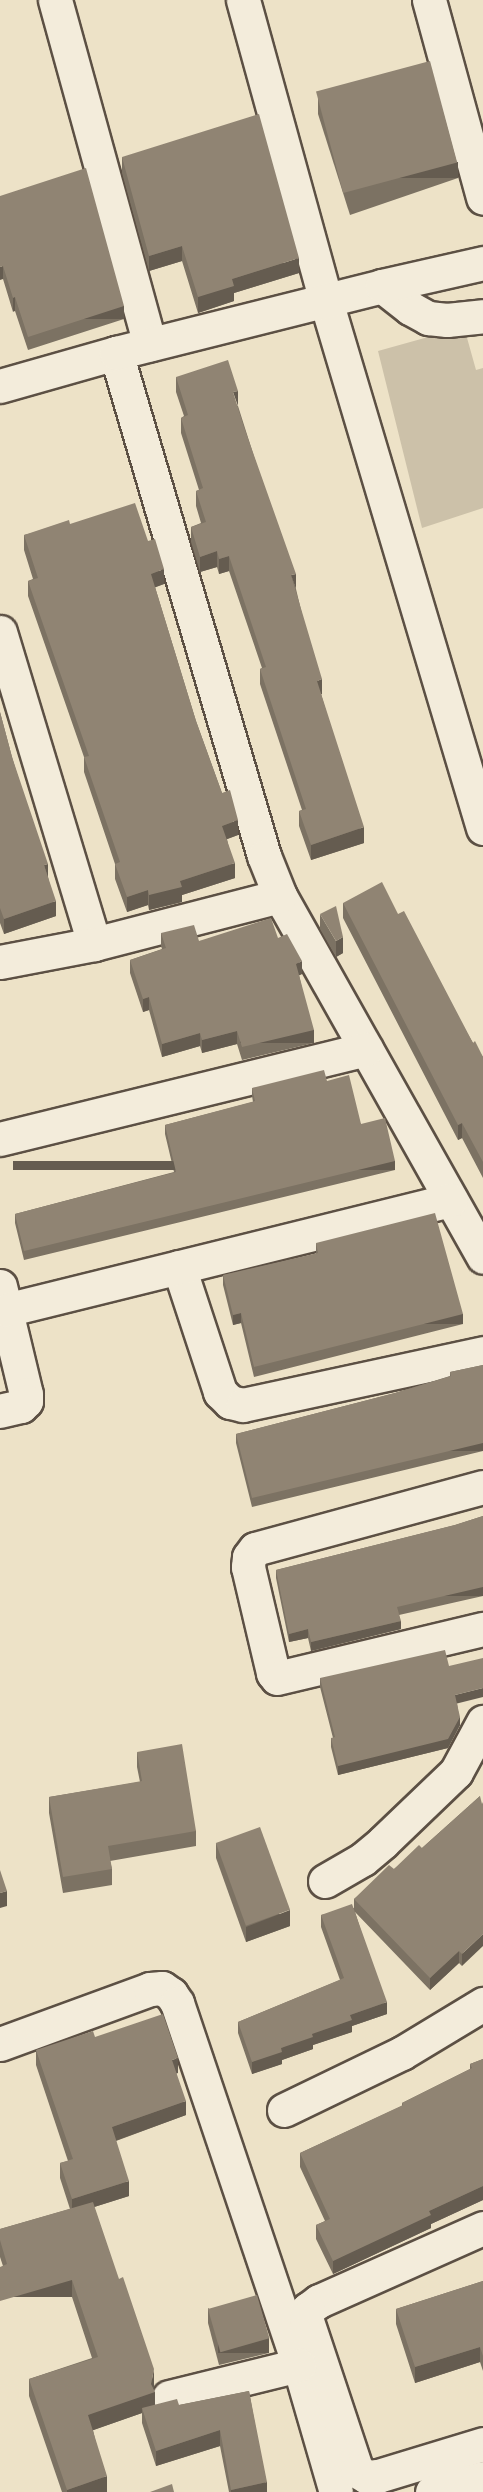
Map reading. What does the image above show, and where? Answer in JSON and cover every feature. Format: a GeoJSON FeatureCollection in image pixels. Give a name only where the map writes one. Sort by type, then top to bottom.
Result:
{"type":"FeatureCollection","features":[{"type":"Feature","properties":{"kind":"street"},"geometry":{"type":"LineString","coordinates":[[56,0],[150,344]]}},
{"type":"Feature","properties":{"kind":"street"},"geometry":{"type":"LineString","coordinates":[[243,0],[326,301],[483,828]]}},
{"type":"Feature","properties":{"kind":"street"},"geometry":{"type":"LineString","coordinates":[[429,0],[475,137],[483,198]]}},
{"type":"Feature","properties":{"kind":"street"},"geometry":{"type":"LineString","coordinates":[[0,386],[150,344],[382,286],[483,264]]}},
{"type":"Feature","properties":{"kind":"street"},"geometry":{"type":"LineString","coordinates":[[382,286],[410,308],[428,318],[447,320],[483,316]]}},
{"type":"Feature","properties":{"kind":"street"},"geometry":{"type":"LineString","coordinates":[[116,353],[264,856],[280,896],[483,1257]]}},
{"type":"Feature","properties":{"kind":"street"},"geometry":{"type":"LineString","coordinates":[[0,632],[94,944]]}},
{"type":"Feature","properties":{"kind":"street"},"geometry":{"type":"LineString","coordinates":[[0,962],[94,944],[280,896]]}},
{"type":"Feature","properties":{"kind":"street"},"geometry":{"type":"LineString","coordinates":[[0,1139],[366,1049]]}},
{"type":"Feature","properties":{"kind":"street"},"geometry":{"type":"LineString","coordinates":[[0,1411],[21,1406],[26,1401],[3,1298],[179,1268],[451,1200]]}},
{"type":"Feature","properties":{"kind":"street"},"geometry":{"type":"LineString","coordinates":[[179,1268],[220,1392],[230,1402],[243,1405],[483,1353]]}},
{"type":"Feature","properties":{"kind":"street"},"geometry":{"type":"LineString","coordinates":[[483,1486],[255,1549],[249,1557],[248,1567],[270,1662],[277,1678],[483,1629]]}},
{"type":"Feature","properties":{"kind":"street"},"geometry":{"type":"LineString","coordinates":[[325,1881],[363,1859],[456,1773],[483,1722]]}},
{"type":"Feature","properties":{"kind":"street"},"geometry":{"type":"LineString","coordinates":[[0,2044],[150,1989],[162,1988],[171,1994],[177,2003],[299,2365],[336,2492]]}},
{"type":"Feature","properties":{"kind":"street"},"geometry":{"type":"LineString","coordinates":[[284,2110],[402,2053],[483,2004]]}},
{"type":"Feature","properties":{"kind":"street"},"geometry":{"type":"LineString","coordinates":[[483,2228],[319,2301],[308,2309],[306,2318],[357,2471],[367,2476],[378,2476],[483,2444]]}},
{"type":"Feature","properties":{"kind":"street"},"geometry":{"type":"LineString","coordinates":[[169,2397],[299,2365]]}},
{"type":"Feature","properties":{"kind":"street"},"geometry":{"type":"LineString","coordinates":[[432,2492],[483,2478]]}},
{"type":"Feature","properties":{"kind":"shaded area"},"geometry":{"type":"Polygon","coordinates":[[[464,327],[476,370],[483,368],[483,508],[422,528],[378,351],[464,327]]]}},
{"type":"Feature","properties":{"kind":"building"},"geometry":{"type":"Polygon","coordinates":[[[430,61],[457,162],[343,193],[316,92],[430,61]]]}},
{"type":"Feature","properties":{"kind":"building"},"geometry":{"type":"Polygon","coordinates":[[[259,114],[299,258],[232,279],[234,286],[198,297],[182,246],[149,256],[122,157],[259,114]]]}},
{"type":"Feature","properties":{"kind":"building"},"geometry":{"type":"Polygon","coordinates":[[[86,168],[124,306],[28,337],[3,266],[0,267],[0,196],[86,168]]]}},
{"type":"Feature","properties":{"kind":"building"},"geometry":{"type":"Polygon","coordinates":[[[228,360],[238,391],[233,392],[244,427],[296,574],[291,575],[322,679],[317,681],[364,827],[311,845],[299,811],[306,809],[260,669],[266,667],[229,556],[219,559],[217,551],[200,557],[191,527],[206,522],[196,491],[203,488],[181,418],[188,415],[176,377],[228,360]]]}},
{"type":"Feature","properties":{"kind":"building"},"geometry":{"type":"Polygon","coordinates":[[[135,503],[148,541],[155,539],[164,569],[151,574],[196,721],[222,793],[230,790],[238,820],[222,826],[235,863],[180,881],[182,887],[149,895],[148,890],[127,897],[115,864],[120,862],[84,757],[89,756],[28,581],[38,578],[24,535],[69,520],[70,524],[135,503]]]}},
{"type":"Feature","properties":{"kind":"building"},"geometry":{"type":"Polygon","coordinates":[[[0,712],[12,757],[48,864],[44,865],[56,901],[4,919],[0,908],[0,712]]]}},
{"type":"Feature","properties":{"kind":"building"},"geometry":{"type":"Polygon","coordinates":[[[382,882],[398,914],[404,911],[473,1043],[475,1041],[483,1057],[483,1162],[462,1123],[458,1125],[343,903],[382,882]]]}},
{"type":"Feature","properties":{"kind":"building"},"geometry":{"type":"Polygon","coordinates":[[[336,906],[343,937],[336,941],[320,914],[336,906]]]}},
{"type":"Feature","properties":{"kind":"building"},"geometry":{"type":"Polygon","coordinates":[[[271,918],[278,938],[287,934],[302,961],[296,964],[314,1030],[242,1047],[237,1031],[202,1040],[200,1033],[162,1044],[149,997],[143,999],[130,960],[166,948],[161,933],[194,925],[199,941],[271,918]]]}},
{"type":"Feature","properties":{"kind":"building"},"geometry":{"type":"Polygon","coordinates":[[[324,1070],[327,1081],[349,1075],[361,1124],[385,1118],[395,1161],[24,1251],[15,1214],[176,1172],[165,1125],[255,1101],[252,1088],[324,1070]]]}},
{"type":"Feature","properties":{"kind":"building"},"geometry":{"type":"Polygon","coordinates":[[[435,1213],[463,1314],[254,1367],[241,1313],[233,1315],[223,1275],[318,1253],[316,1243],[435,1213]]]}},
{"type":"Feature","properties":{"kind":"building"},"geometry":{"type":"Polygon","coordinates":[[[483,1365],[483,1443],[252,1498],[236,1434],[395,1393],[451,1376],[450,1372],[483,1365]]]}},
{"type":"Feature","properties":{"kind":"building"},"geometry":{"type":"Polygon","coordinates":[[[483,1516],[483,1587],[397,1607],[401,1621],[311,1642],[308,1629],[289,1634],[276,1570],[483,1516]]]}},
{"type":"Feature","properties":{"kind":"building"},"geometry":{"type":"Polygon","coordinates":[[[445,1650],[449,1666],[483,1658],[483,1688],[455,1695],[460,1717],[448,1739],[338,1766],[331,1738],[335,1737],[320,1678],[445,1650]]]}},
{"type":"Feature","properties":{"kind":"building"},"geometry":{"type":"Polygon","coordinates":[[[182,1744],[196,1831],[108,1846],[112,1869],[63,1877],[49,1797],[142,1781],[137,1752],[182,1744]]]}},
{"type":"Feature","properties":{"kind":"building"},"geometry":{"type":"Polygon","coordinates":[[[480,1796],[482,1804],[483,1802],[483,1934],[462,1954],[459,1951],[430,1978],[354,1899],[389,1865],[394,1869],[419,1845],[422,1848],[480,1796]]]}},
{"type":"Feature","properties":{"kind":"building"},"geometry":{"type":"Polygon","coordinates":[[[260,1827],[290,1910],[246,1926],[216,1843],[260,1827]]]}},
{"type":"Feature","properties":{"kind":"building"},"geometry":{"type":"Polygon","coordinates":[[[0,1870],[7,1891],[0,1893],[0,1870]]]}},
{"type":"Feature","properties":{"kind":"building"},"geometry":{"type":"Polygon","coordinates":[[[352,1904],[387,2002],[350,2015],[352,2020],[312,2034],[313,2037],[281,2048],[282,2052],[252,2062],[238,2022],[344,1978],[321,1915],[352,1904]]]}},
{"type":"Feature","properties":{"kind":"building"},"geometry":{"type":"Polygon","coordinates":[[[163,2014],[178,2058],[172,2060],[186,2101],[112,2127],[129,2181],[72,2199],[60,2163],[73,2159],[36,2050],[93,2031],[95,2037],[163,2014]]]}},
{"type":"Feature","properties":{"kind":"building"},"geometry":{"type":"Polygon","coordinates":[[[483,2059],[483,2186],[429,2211],[431,2215],[333,2261],[316,2225],[330,2219],[300,2153],[403,2105],[402,2103],[472,2068],[470,2064],[483,2059]]]}},
{"type":"Feature","properties":{"kind":"building"},"geometry":{"type":"Polygon","coordinates":[[[93,2202],[119,2279],[123,2277],[154,2369],[151,2384],[155,2392],[88,2415],[107,2476],[67,2490],[29,2379],[98,2357],[72,2280],[0,2301],[0,2267],[7,2264],[0,2240],[0,2229],[93,2202]]]}},
{"type":"Feature","properties":{"kind":"building"},"geometry":{"type":"Polygon","coordinates":[[[483,2281],[483,2356],[480,2347],[415,2367],[396,2309],[483,2281]]]}},
{"type":"Feature","properties":{"kind":"building"},"geometry":{"type":"Polygon","coordinates":[[[257,2295],[269,2338],[220,2352],[208,2309],[257,2295]]]}},
{"type":"Feature","properties":{"kind":"building"},"geometry":{"type":"Polygon","coordinates":[[[249,2391],[267,2482],[231,2490],[220,2430],[156,2451],[142,2408],[177,2399],[179,2405],[249,2391]]]}},
{"type":"Feature","properties":{"kind":"building"},"geometry":{"type":"Polygon","coordinates":[[[172,2484],[174,2492],[150,2492],[172,2484]]]}}]}
